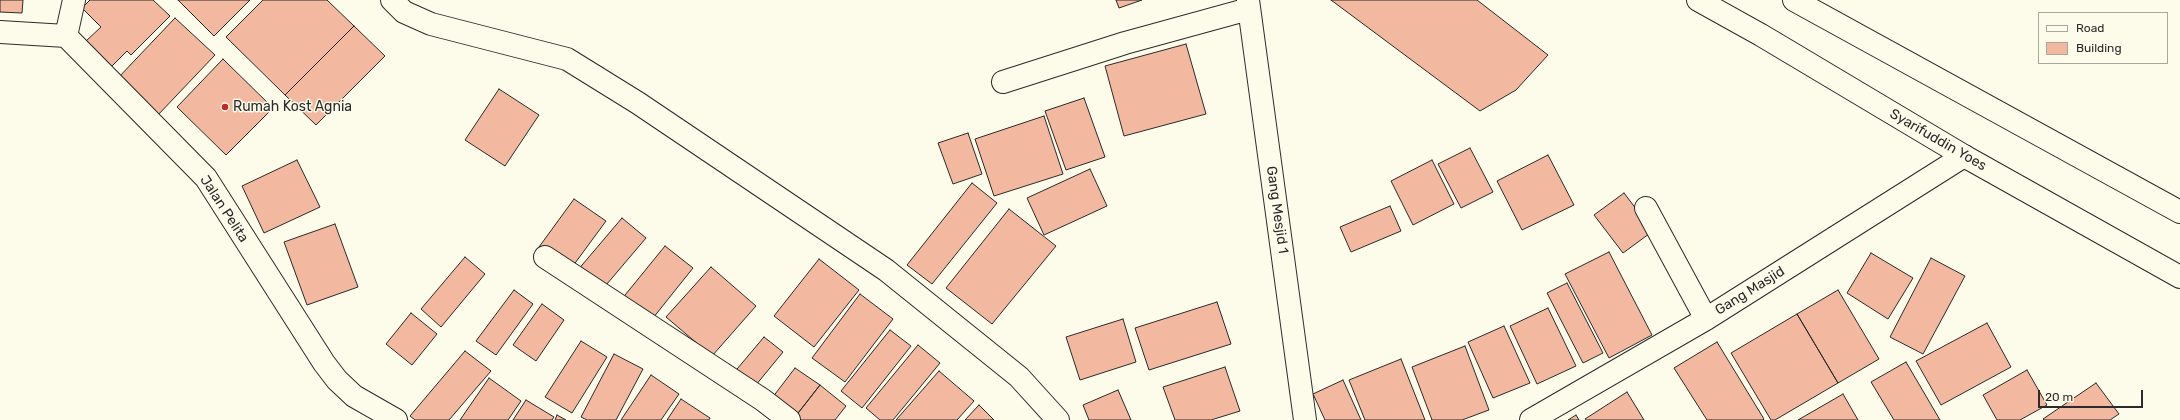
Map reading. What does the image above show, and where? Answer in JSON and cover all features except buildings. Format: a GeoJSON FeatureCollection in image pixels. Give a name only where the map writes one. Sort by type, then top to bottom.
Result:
{"type":"FeatureCollection","features":[{"type":"Feature","properties":{"kind":"main road"},"geometry":{"type":"LineString","coordinates":[[0,32],[66,36],[74,0]]}},
{"type":"Feature","properties":{"kind":"main road"},"geometry":{"type":"LineString","coordinates":[[392,0],[404,12],[431,24],[567,59],[638,102],[886,270],[1019,377],[1058,420]]}},
{"type":"Feature","properties":{"kind":"main road","name":"Syarifuddin Yoes"},"geometry":{"type":"LineString","coordinates":[[1698,0],[1761,35],[1964,156],[2180,277]]}},
{"type":"Feature","properties":{"kind":"main road"},"geometry":{"type":"LineString","coordinates":[[1794,0],[2180,212]]}},
{"type":"Feature","properties":{"kind":"main road"},"geometry":{"type":"LineString","coordinates":[[1003,82],[1248,4]]}},
{"type":"Feature","properties":{"kind":"main road","name":"Gang Mesjid 1"},"geometry":{"type":"LineString","coordinates":[[1248,4],[1306,420]]}},
{"type":"Feature","properties":{"kind":"main road","name":"Jalan Pelita"},"geometry":{"type":"LineString","coordinates":[[66,36],[206,178],[336,380],[354,396],[396,420]]}},
{"type":"Feature","properties":{"kind":"main road","name":"Gang Masjid"},"geometry":{"type":"LineString","coordinates":[[1531,420],[1706,319],[1964,156]]}},
{"type":"Feature","properties":{"kind":"main road"},"geometry":{"type":"LineString","coordinates":[[1646,208],[1706,319]]}},
{"type":"Feature","properties":{"kind":"main road"},"geometry":{"type":"LineString","coordinates":[[545,257],[763,400],[789,420]]}},
{"type":"Feature","properties":{"kind":"place","name":"Rumah Kost Agnia"},"geometry":{"type":"Point","coordinates":[225,107]}}]}
